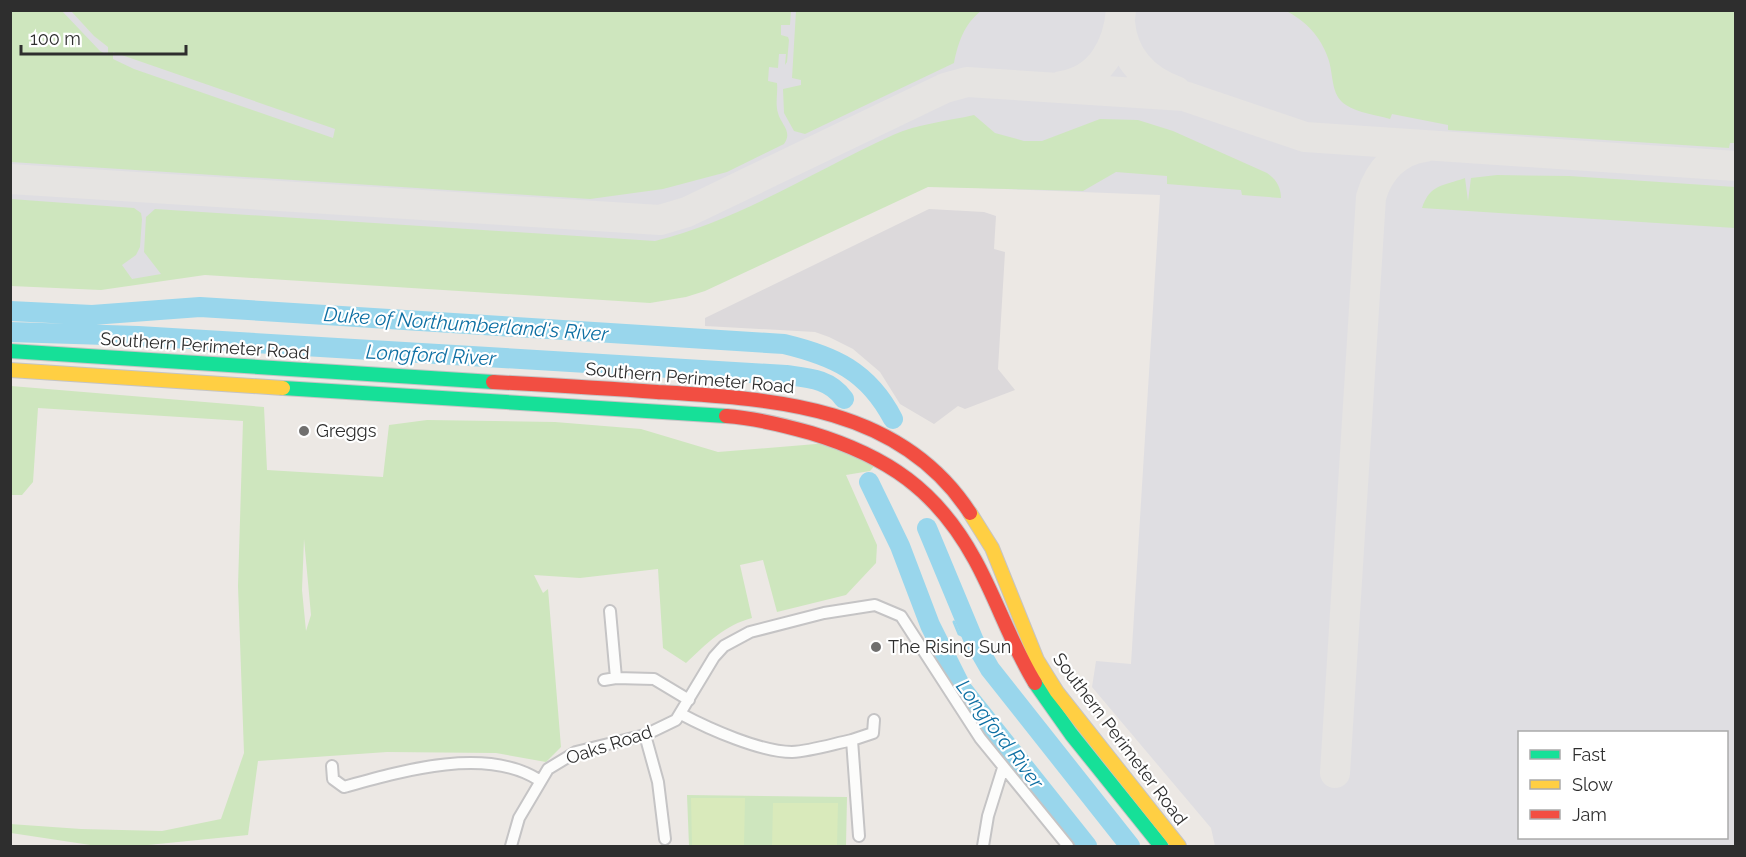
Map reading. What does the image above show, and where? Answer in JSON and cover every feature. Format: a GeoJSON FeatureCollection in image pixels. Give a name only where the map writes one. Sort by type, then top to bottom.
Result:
{"type":"FeatureCollection","features":[{"type":"Feature","properties":{"kind":"street","name":"Southern Perimeter Road"},"geometry":{"type":"LineString","coordinates":[[10,351],[707,395],[807,407],[873,429],[910,450],[961,500],[992,548],[1037,660],[1057,692],[1179,846]]}},
{"type":"Feature","properties":{"kind":"street","name":"Southern Perimeter Road"},"geometry":{"type":"LineString","coordinates":[[10,370],[718,415],[790,427],[835,439],[875,454],[915,481],[948,516],[972,554],[998,604],[1016,651],[1046,703],[1161,846]]}},
{"type":"Feature","properties":{"kind":"street","name":"Oaks Road"},"geometry":{"type":"LineString","coordinates":[[510,846],[519,818],[539,780],[548,769],[576,752],[645,735],[666,726],[681,714],[714,657],[724,646],[750,632],[825,613],[870,606],[889,609],[901,616],[980,738],[1004,768]]}},
{"type":"Feature","properties":{"kind":"street"},"geometry":{"type":"LineString","coordinates":[[610,611],[616,678]]}},
{"type":"Feature","properties":{"kind":"street"},"geometry":{"type":"LineString","coordinates":[[604,680],[654,679],[689,700]]}},
{"type":"Feature","properties":{"kind":"street"},"geometry":{"type":"LineString","coordinates":[[681,714],[696,722],[771,749],[793,752],[852,740],[873,733],[874,720]]}},
{"type":"Feature","properties":{"kind":"street"},"geometry":{"type":"LineString","coordinates":[[645,735],[658,782],[665,839]]}},
{"type":"Feature","properties":{"kind":"street"},"geometry":{"type":"LineString","coordinates":[[852,740],[859,836]]}},
{"type":"Feature","properties":{"kind":"street"},"geometry":{"type":"LineString","coordinates":[[332,766],[333,779],[344,787],[414,769],[461,764],[506,766],[524,771],[539,780]]}},
{"type":"Feature","properties":{"kind":"street"},"geometry":{"type":"LineString","coordinates":[[983,846],[988,816],[1004,768]]}},
{"type":"Feature","properties":{"kind":"street"},"geometry":{"type":"LineString","coordinates":[[1004,768],[1068,846]]}},
{"type":"Feature","properties":{"kind":"shaded area"},"geometry":{"type":"Polygon","coordinates":[[[10,11],[1735,11],[1735,846],[1215,846],[1211,828],[1092,687],[1096,661],[1131,664],[1160,195],[926,186],[790,246],[173,268],[169,277],[123,286],[11,277],[10,11]]]}},
{"type":"Feature","properties":{"kind":"shaded area"},"geometry":{"type":"Polygon","coordinates":[[[929,209],[984,212],[996,216],[994,249],[1005,252],[998,369],[1015,390],[965,409],[958,406],[934,424],[900,404],[880,372],[853,349],[829,337],[815,332],[705,326],[705,318],[929,209]]]}},
{"type":"Feature","properties":{"kind":"green space"},"geometry":{"type":"Polygon","coordinates":[[[796,10],[981,11],[970,22],[963,34],[954,63],[805,134],[794,131],[784,113],[783,89],[801,85],[801,80],[792,78],[796,10]]]}},
{"type":"Feature","properties":{"kind":"green space"},"geometry":{"type":"Polygon","coordinates":[[[10,11],[62,11],[100,51],[108,55],[108,47],[94,36],[71,11],[791,11],[790,25],[781,25],[781,35],[788,37],[789,40],[787,62],[785,65],[786,54],[779,54],[778,68],[769,67],[768,81],[777,83],[777,109],[787,132],[784,144],[727,172],[663,189],[590,199],[11,162],[10,11]],[[113,52],[113,59],[134,69],[333,138],[335,129],[113,52]]]}},
{"type":"Feature","properties":{"kind":"green space"},"geometry":{"type":"Polygon","coordinates":[[[1286,11],[1735,11],[1735,143],[1730,143],[1729,148],[1448,130],[1448,125],[1392,114],[1390,119],[1362,112],[1346,105],[1337,96],[1330,64],[1317,36],[1300,19],[1286,11]]]}},
{"type":"Feature","properties":{"kind":"green space"},"geometry":{"type":"Polygon","coordinates":[[[974,115],[995,133],[1024,141],[1042,141],[1100,119],[1138,120],[1173,131],[1267,173],[1277,184],[1281,198],[1242,195],[1241,190],[1167,184],[1167,176],[1116,172],[1083,191],[928,187],[705,291],[686,297],[650,303],[205,275],[101,290],[11,286],[11,199],[134,208],[141,213],[142,219],[140,247],[136,255],[122,265],[132,279],[161,274],[144,252],[146,217],[155,209],[655,241],[717,221],[747,208],[902,131],[974,115]]]}},
{"type":"Feature","properties":{"kind":"green space"},"geometry":{"type":"Polygon","coordinates":[[[1497,175],[1569,176],[1735,187],[1735,228],[1422,208],[1429,194],[1438,187],[1465,178],[1468,201],[1471,178],[1497,175]]]}},
{"type":"Feature","properties":{"kind":"green space"},"geometry":{"type":"Polygon","coordinates":[[[11,386],[264,407],[267,470],[383,477],[389,425],[427,420],[555,422],[641,429],[718,452],[828,443],[876,464],[870,471],[846,475],[877,545],[876,563],[846,595],[777,612],[763,560],[740,565],[752,618],[725,630],[686,663],[663,648],[658,569],[580,578],[534,575],[543,593],[548,589],[561,747],[546,762],[496,753],[387,752],[258,761],[248,835],[138,846],[97,846],[11,833],[10,824],[162,831],[221,819],[244,753],[238,586],[243,421],[38,408],[33,482],[22,495],[11,495],[11,386]],[[304,539],[302,590],[306,631],[311,615],[304,539]]]}},
{"type":"Feature","properties":{"kind":"green space"},"geometry":{"type":"Polygon","coordinates":[[[687,795],[847,797],[846,846],[689,846],[687,795]]]}},
{"type":"Feature","properties":{"kind":"green space"},"geometry":{"type":"Polygon","coordinates":[[[691,798],[745,798],[744,846],[692,846],[691,798]]]}},
{"type":"Feature","properties":{"kind":"green space"},"geometry":{"type":"Polygon","coordinates":[[[773,803],[838,803],[837,846],[772,846],[773,803]]]}},
{"type":"Feature","properties":{"kind":"waterway","name":"Duke of Northumberland's River"},"geometry":{"type":"LineString","coordinates":[[10,311],[92,315],[200,307],[784,344],[819,354],[848,368],[872,389],[893,419]]}},
{"type":"Feature","properties":{"kind":"waterway","name":"Longford River"},"geometry":{"type":"LineString","coordinates":[[10,332],[138,336],[786,375],[826,383],[844,399]]}},
{"type":"Feature","properties":{"kind":"waterway","name":"Longford River"},"geometry":{"type":"LineString","coordinates":[[869,482],[900,546],[930,625],[962,689],[1087,846]]}},
{"type":"Feature","properties":{"kind":"waterway","name":"Duke of Northumberland's River"},"geometry":{"type":"LineString","coordinates":[[927,528],[974,641],[990,669],[1130,846]]}},
{"type":"Feature","properties":{"kind":"waterway"},"geometry":{"type":"LineString","coordinates":[[954,622],[959,634],[974,641]]}},
{"type":"Feature","properties":{"kind":"taxiway"},"geometry":{"type":"LineString","coordinates":[[1061,86],[1075,83],[1086,77],[1104,60],[1116,37],[1121,10]]}},
{"type":"Feature","properties":{"kind":"taxiway"},"geometry":{"type":"LineString","coordinates":[[1120,22],[1125,46],[1137,65],[1154,80],[1176,91]]}},
{"type":"Feature","properties":{"kind":"taxiway"},"geometry":{"type":"LineString","coordinates":[[10,179],[660,220],[687,212],[945,88],[967,82],[1184,96],[1305,137],[1736,166]]}},
{"type":"Feature","properties":{"kind":"taxiway"},"geometry":{"type":"LineString","coordinates":[[1335,773],[1371,197],[1379,178],[1390,163],[1406,153],[1425,147]]}},
{"type":"Feature","properties":{"kind":"traffic: fast"},"geometry":{"type":"LineString","coordinates":[[10,351],[493,382]]}},
{"type":"Feature","properties":{"kind":"traffic: fast"},"geometry":{"type":"LineString","coordinates":[[283,388],[726,416]]}},
{"type":"Feature","properties":{"kind":"traffic: fast"},"geometry":{"type":"LineString","coordinates":[[1035,683],[1071,734],[1161,846]]}},
{"type":"Feature","properties":{"kind":"traffic: slow"},"geometry":{"type":"LineString","coordinates":[[10,370],[283,388]]}},
{"type":"Feature","properties":{"kind":"traffic: slow"},"geometry":{"type":"LineString","coordinates":[[970,513],[992,548],[1037,660],[1057,692],[1179,846]]}},
{"type":"Feature","properties":{"kind":"traffic: jam"},"geometry":{"type":"LineString","coordinates":[[493,382],[745,399],[789,405],[831,415],[871,429],[908,450],[941,477],[970,513]]}},
{"type":"Feature","properties":{"kind":"traffic: jam"},"geometry":{"type":"LineString","coordinates":[[726,416],[779,425],[838,442],[886,465],[926,495],[960,535],[975,560],[1035,683]]}},
{"type":"Feature","properties":{"kind":"place","name":"Greggs"},"geometry":{"type":"Point","coordinates":[304,431]}},
{"type":"Feature","properties":{"kind":"place","name":"The Rising Sun"},"geometry":{"type":"Point","coordinates":[876,647]}}]}
